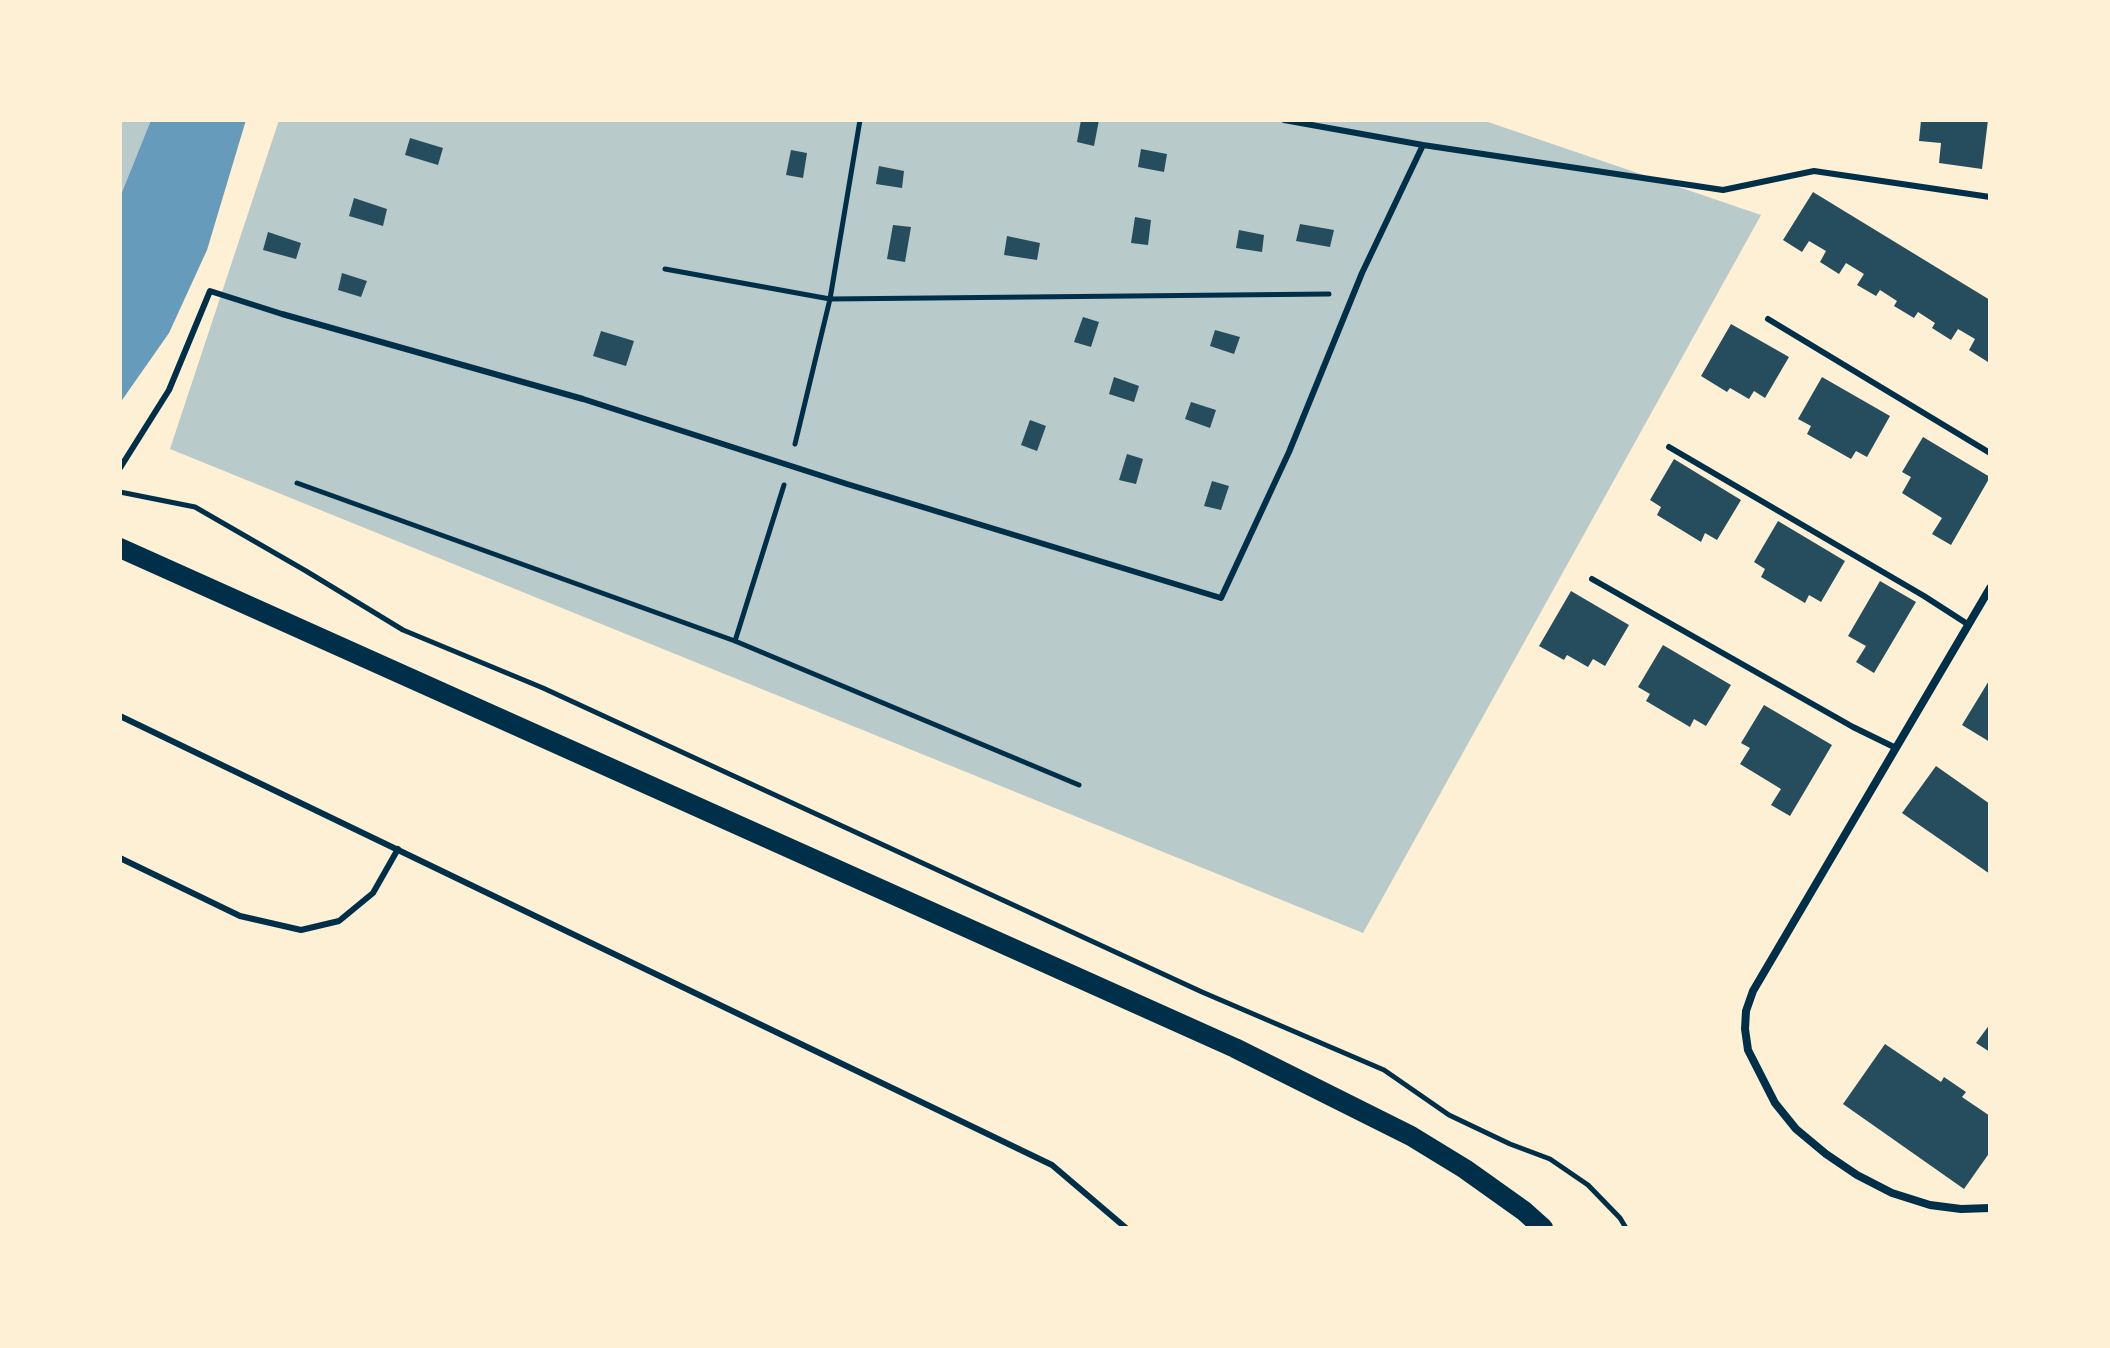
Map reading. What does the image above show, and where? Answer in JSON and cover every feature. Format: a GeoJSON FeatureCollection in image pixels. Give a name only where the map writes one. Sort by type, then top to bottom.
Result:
{"type":"FeatureCollection","features":[{"type":"Feature","properties":{"kind":"main road"},"geometry":{"type":"LineString","coordinates":[[120,548],[1235,1048],[1411,1136],[1465,1169],[1543,1228]]}},
{"type":"Feature","properties":{"kind":"street"},"geometry":{"type":"LineString","coordinates":[[1990,588],[1753,991],[1746,1011],[1745,1029],[1748,1050],[1775,1103],[1796,1129],[1826,1154],[1892,1193],[1930,1205],[1961,1209],[1990,1208]]}},
{"type":"Feature","properties":{"kind":"lane"},"geometry":{"type":"LineString","coordinates":[[1284,120],[1423,145],[1723,190],[1814,171],[1990,197]]}},
{"type":"Feature","properties":{"kind":"lane"},"geometry":{"type":"LineString","coordinates":[[120,468],[169,390],[210,291],[583,399],[1221,598],[1289,452],[1354,294],[1423,145]]}},
{"type":"Feature","properties":{"kind":"lane"},"geometry":{"type":"LineString","coordinates":[[1768,319],[1990,453]]}},
{"type":"Feature","properties":{"kind":"lane"},"geometry":{"type":"LineString","coordinates":[[1669,447],[1969,625]]}},
{"type":"Feature","properties":{"kind":"lane"},"geometry":{"type":"LineString","coordinates":[[1592,579],[1853,727],[1896,748]]}},
{"type":"Feature","properties":{"kind":"lane"},"geometry":{"type":"LineString","coordinates":[[120,716],[1052,1165],[1126,1228]]}},
{"type":"Feature","properties":{"kind":"lane"},"geometry":{"type":"LineString","coordinates":[[120,858],[240,916],[301,930],[339,921],[373,893],[398,849]]}},
{"type":"Feature","properties":{"kind":"path"},"geometry":{"type":"LineString","coordinates":[[735,641],[790,465],[830,299],[860,120]]}},
{"type":"Feature","properties":{"kind":"path"},"geometry":{"type":"LineString","coordinates":[[665,269],[830,299],[1354,294]]}},
{"type":"Feature","properties":{"kind":"path"},"geometry":{"type":"LineString","coordinates":[[297,483],[735,641],[1079,785]]}},
{"type":"Feature","properties":{"kind":"path"},"geometry":{"type":"LineString","coordinates":[[120,492],[195,507],[403,630],[543,688],[1202,992],[1384,1070],[1449,1115],[1550,1159],[1588,1185],[1626,1228]]}},
{"type":"Feature","properties":{"kind":"shaded area"},"geometry":{"type":"Polygon","coordinates":[[[120,120],[151,120],[120,197],[120,120]]]}},
{"type":"Feature","properties":{"kind":"shaded area"},"geometry":{"type":"Polygon","coordinates":[[[279,120],[1482,120],[1761,215],[1363,933],[170,449],[279,120]]]}},
{"type":"Feature","properties":{"kind":"water"},"geometry":{"type":"Polygon","coordinates":[[[151,120],[246,120],[207,250],[169,333],[120,403],[120,197],[151,120]]]}},
{"type":"Feature","properties":{"kind":"building"},"geometry":{"type":"Polygon","coordinates":[[[1081,120],[1099,120],[1094,146],[1077,142],[1081,120]]]}},
{"type":"Feature","properties":{"kind":"building"},"geometry":{"type":"Polygon","coordinates":[[[1921,120],[1988,120],[1982,169],[1939,163],[1941,143],[1919,141],[1921,120]]]}},
{"type":"Feature","properties":{"kind":"building"},"geometry":{"type":"Polygon","coordinates":[[[410,138],[443,148],[438,165],[405,155],[410,138]]]}},
{"type":"Feature","properties":{"kind":"building"},"geometry":{"type":"Polygon","coordinates":[[[1141,149],[1167,154],[1164,172],[1138,167],[1141,149]]]}},
{"type":"Feature","properties":{"kind":"building"},"geometry":{"type":"Polygon","coordinates":[[[791,150],[807,153],[803,178],[786,175],[791,150]]]}},
{"type":"Feature","properties":{"kind":"building"},"geometry":{"type":"Polygon","coordinates":[[[879,166],[904,171],[902,188],[876,184],[879,166]]]}},
{"type":"Feature","properties":{"kind":"building"},"geometry":{"type":"Polygon","coordinates":[[[1813,192],[1990,300],[1988,362],[1969,350],[1975,339],[1958,329],[1951,340],[1932,328],[1935,323],[1918,312],[1914,318],[1894,306],[1897,301],[1880,290],[1876,296],[1857,285],[1864,274],[1846,263],[1839,274],[1820,262],[1826,251],[1809,241],[1802,252],[1783,240],[1813,192]]]}},
{"type":"Feature","properties":{"kind":"building"},"geometry":{"type":"Polygon","coordinates":[[[354,198],[387,209],[383,226],[349,216],[354,198]]]}},
{"type":"Feature","properties":{"kind":"building"},"geometry":{"type":"Polygon","coordinates":[[[1135,217],[1151,220],[1148,245],[1131,243],[1135,217]]]}},
{"type":"Feature","properties":{"kind":"building"},"geometry":{"type":"Polygon","coordinates":[[[1300,224],[1334,230],[1330,247],[1296,241],[1300,224]]]}},
{"type":"Feature","properties":{"kind":"building"},"geometry":{"type":"Polygon","coordinates":[[[893,225],[911,227],[905,262],[887,259],[893,225]]]}},
{"type":"Feature","properties":{"kind":"building"},"geometry":{"type":"Polygon","coordinates":[[[1239,230],[1264,235],[1262,252],[1236,248],[1239,230]]]}},
{"type":"Feature","properties":{"kind":"building"},"geometry":{"type":"Polygon","coordinates":[[[268,232],[301,243],[296,259],[263,250],[268,232]]]}},
{"type":"Feature","properties":{"kind":"building"},"geometry":{"type":"Polygon","coordinates":[[[1007,236],[1040,243],[1037,260],[1004,255],[1007,236]]]}},
{"type":"Feature","properties":{"kind":"building"},"geometry":{"type":"Polygon","coordinates":[[[342,273],[367,281],[361,297],[338,290],[342,273]]]}},
{"type":"Feature","properties":{"kind":"building"},"geometry":{"type":"Polygon","coordinates":[[[1083,317],[1099,322],[1091,347],[1074,342],[1083,317]]]}},
{"type":"Feature","properties":{"kind":"building"},"geometry":{"type":"Polygon","coordinates":[[[1731,324],[1789,357],[1765,398],[1754,391],[1749,399],[1730,388],[1727,392],[1701,376],[1731,324]]]}},
{"type":"Feature","properties":{"kind":"building"},"geometry":{"type":"Polygon","coordinates":[[[1215,330],[1240,337],[1234,354],[1210,346],[1215,330]]]}},
{"type":"Feature","properties":{"kind":"building"},"geometry":{"type":"Polygon","coordinates":[[[601,331],[634,341],[626,366],[593,356],[601,331]]]}},
{"type":"Feature","properties":{"kind":"building"},"geometry":{"type":"Polygon","coordinates":[[[1114,377],[1139,386],[1134,402],[1109,394],[1114,377]]]}},
{"type":"Feature","properties":{"kind":"building"},"geometry":{"type":"Polygon","coordinates":[[[1822,377],[1890,416],[1867,457],[1856,451],[1851,459],[1807,434],[1811,426],[1798,419],[1822,377]]]}},
{"type":"Feature","properties":{"kind":"building"},"geometry":{"type":"Polygon","coordinates":[[[1191,402],[1216,410],[1210,428],[1185,419],[1191,402]]]}},
{"type":"Feature","properties":{"kind":"building"},"geometry":{"type":"Polygon","coordinates":[[[1030,420],[1046,426],[1037,451],[1021,445],[1030,420]]]}},
{"type":"Feature","properties":{"kind":"building"},"geometry":{"type":"Polygon","coordinates":[[[1923,437],[1990,477],[1951,545],[1932,534],[1942,518],[1902,493],[1911,477],[1902,472],[1923,437]]]}},
{"type":"Feature","properties":{"kind":"building"},"geometry":{"type":"Polygon","coordinates":[[[1127,454],[1143,459],[1136,484],[1119,480],[1127,454]]]}},
{"type":"Feature","properties":{"kind":"building"},"geometry":{"type":"Polygon","coordinates":[[[1674,459],[1741,500],[1717,540],[1705,533],[1701,542],[1657,515],[1661,507],[1650,500],[1674,459]]]}},
{"type":"Feature","properties":{"kind":"building"},"geometry":{"type":"Polygon","coordinates":[[[1212,481],[1229,486],[1221,510],[1204,506],[1212,481]]]}},
{"type":"Feature","properties":{"kind":"building"},"geometry":{"type":"Polygon","coordinates":[[[1778,521],[1845,561],[1821,602],[1809,595],[1805,603],[1761,577],[1765,569],[1754,562],[1778,521]]]}},
{"type":"Feature","properties":{"kind":"building"},"geometry":{"type":"Polygon","coordinates":[[[1880,581],[1916,602],[1874,673],[1856,662],[1866,646],[1848,636],[1880,581]]]}},
{"type":"Feature","properties":{"kind":"building"},"geometry":{"type":"Polygon","coordinates":[[[1571,591],[1629,625],[1605,666],[1593,659],[1588,667],[1567,655],[1564,660],[1539,646],[1571,591]]]}},
{"type":"Feature","properties":{"kind":"building"},"geometry":{"type":"Polygon","coordinates":[[[1663,645],[1731,685],[1706,726],[1694,719],[1690,727],[1646,701],[1650,694],[1638,687],[1663,645]]]}},
{"type":"Feature","properties":{"kind":"building"},"geometry":{"type":"Polygon","coordinates":[[[1990,679],[1990,742],[1962,725],[1990,679]]]}},
{"type":"Feature","properties":{"kind":"building"},"geometry":{"type":"Polygon","coordinates":[[[1764,705],[1832,745],[1790,816],[1771,805],[1781,789],[1740,764],[1750,748],[1741,743],[1764,705]]]}},
{"type":"Feature","properties":{"kind":"building"},"geometry":{"type":"Polygon","coordinates":[[[1936,766],[1990,804],[1990,874],[1902,813],[1936,766]]]}},
{"type":"Feature","properties":{"kind":"building"},"geometry":{"type":"Polygon","coordinates":[[[1990,1024],[1990,1052],[1976,1043],[1990,1024]]]}},
{"type":"Feature","properties":{"kind":"building"},"geometry":{"type":"Polygon","coordinates":[[[1885,1044],[1941,1082],[1944,1077],[1966,1092],[1962,1097],[1990,1116],[1990,1152],[1964,1189],[1843,1104],[1885,1044]]]}}]}
